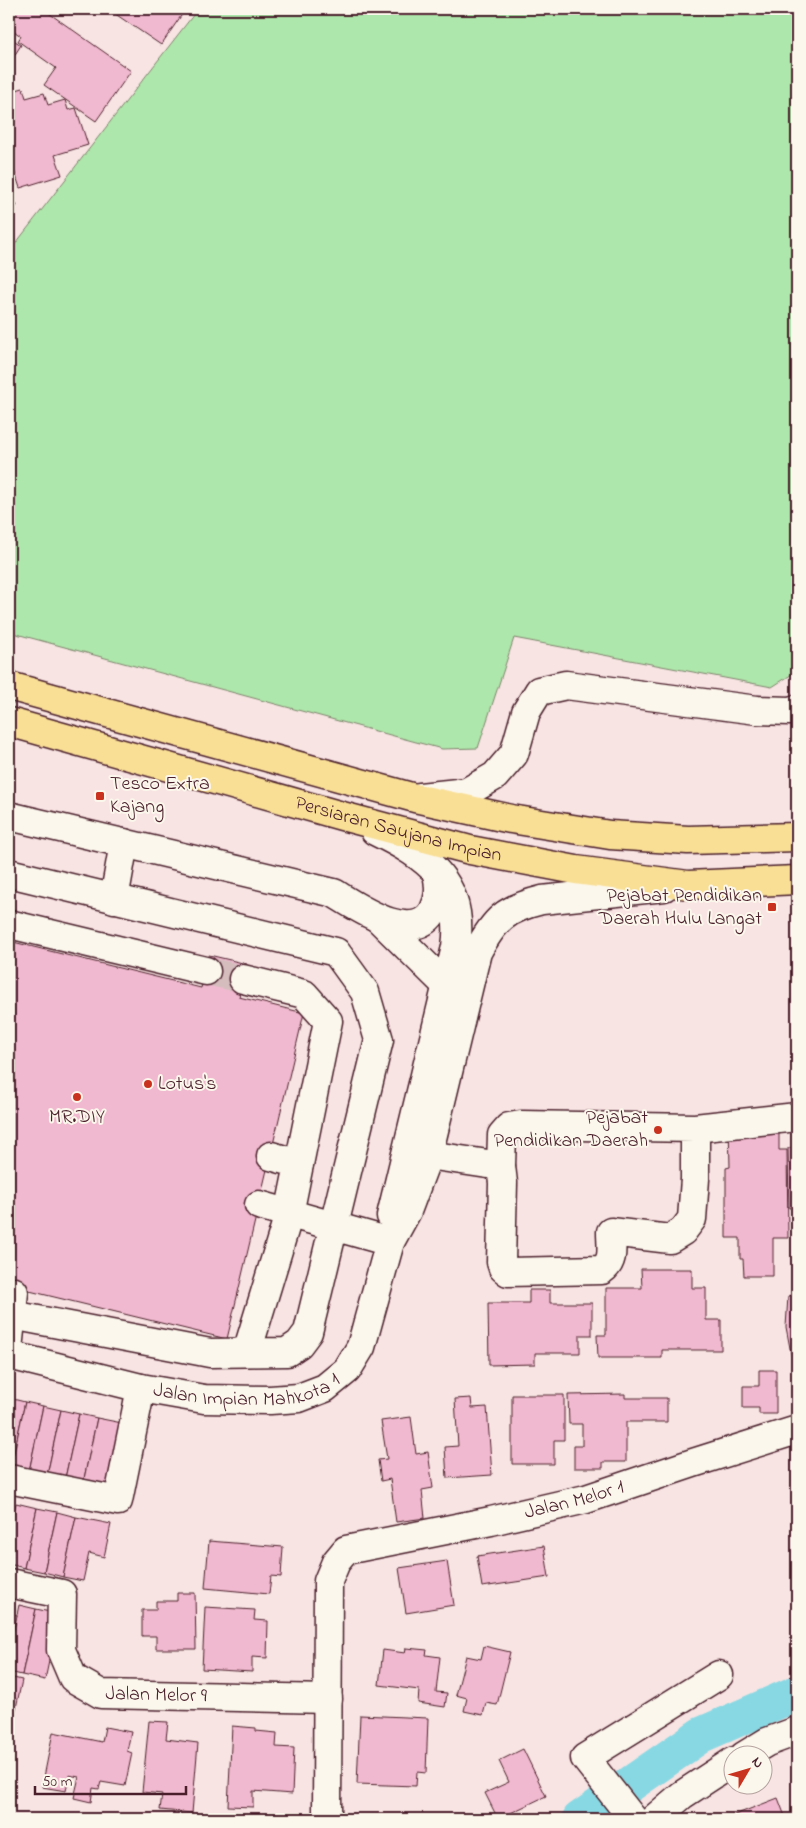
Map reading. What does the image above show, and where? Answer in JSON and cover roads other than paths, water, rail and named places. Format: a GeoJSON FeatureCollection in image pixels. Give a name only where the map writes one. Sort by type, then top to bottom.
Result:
{"type":"FeatureCollection","features":[{"type":"Feature","properties":{"kind":"highway","name":"Persiaran Saujana Impian"},"geometry":{"type":"LineString","coordinates":[[9,686],[415,798],[511,819],[610,835],[688,840],[797,837]]}},
{"type":"Feature","properties":{"kind":"highway","name":"Persiaran Saujana Impian"},"geometry":{"type":"LineString","coordinates":[[9,722],[470,850],[576,870],[688,885],[797,880]]}},
{"type":"Feature","properties":{"kind":"street"},"geometry":{"type":"LineString","coordinates":[[415,798],[467,792],[495,776],[514,754],[526,712],[539,691],[566,685],[757,710],[790,711],[797,709]]}},
{"type":"Feature","properties":{"kind":"street"},"geometry":{"type":"LineString","coordinates":[[9,816],[334,893],[377,918],[457,989]]}},
{"type":"Feature","properties":{"kind":"street"},"geometry":{"type":"LineString","coordinates":[[342,816],[406,846],[423,858],[437,873],[450,892],[457,911],[457,989]]}},
{"type":"Feature","properties":{"kind":"street"},"geometry":{"type":"LineString","coordinates":[[114,899],[124,843]]}},
{"type":"Feature","properties":{"kind":"street"},"geometry":{"type":"LineString","coordinates":[[9,873],[336,952],[365,992],[379,1040],[308,1332],[299,1344],[287,1352],[210,1353],[12,1316]]}},
{"type":"Feature","properties":{"kind":"street"},"geometry":{"type":"LineString","coordinates":[[377,918],[400,925],[422,923],[432,913],[438,901],[440,887],[437,873]]}},
{"type":"Feature","properties":{"kind":"street"},"geometry":{"type":"LineString","coordinates":[[457,989],[489,929],[504,914],[523,905],[542,900],[688,885]]}},
{"type":"Feature","properties":{"kind":"street"},"geometry":{"type":"LineString","coordinates":[[9,924],[206,971]]}},
{"type":"Feature","properties":{"kind":"street"},"geometry":{"type":"LineString","coordinates":[[243,979],[304,994],[328,1021],[289,1214],[247,1352]]}},
{"type":"Feature","properties":{"kind":"street","name":"Jalan Impian Mahkota 1"},"geometry":{"type":"LineString","coordinates":[[9,1355],[141,1388],[204,1399],[270,1400],[299,1398],[325,1388],[347,1370],[361,1347],[390,1242],[391,1211],[417,1152],[457,989]]}},
{"type":"Feature","properties":{"kind":"street"},"geometry":{"type":"LineString","coordinates":[[694,1128],[692,1219],[683,1231],[670,1238],[611,1232],[612,1258],[608,1266],[602,1270],[508,1272],[503,1268],[501,1262],[502,1136],[509,1127],[521,1125],[694,1128],[797,1117]]}},
{"type":"Feature","properties":{"kind":"street"},"geometry":{"type":"LineString","coordinates":[[417,1152],[501,1166]]}},
{"type":"Feature","properties":{"kind":"street"},"geometry":{"type":"LineString","coordinates":[[270,1156],[299,1164]]}},
{"type":"Feature","properties":{"kind":"street"},"geometry":{"type":"LineString","coordinates":[[259,1205],[390,1242]]}},
{"type":"Feature","properties":{"kind":"street"},"geometry":{"type":"LineString","coordinates":[[9,1479],[118,1501],[141,1388]]}},
{"type":"Feature","properties":{"kind":"street","name":"Jalan Melor 1"},"geometry":{"type":"LineString","coordinates":[[328,1699],[328,1581],[336,1562],[346,1550],[491,1521],[586,1499],[797,1430]]}},
{"type":"Feature","properties":{"kind":"street","name":"Jalan Melor 9"},"geometry":{"type":"LineString","coordinates":[[9,1583],[62,1594],[61,1650],[74,1678],[101,1694],[328,1699]]}},
{"type":"Feature","properties":{"kind":"street"},"geometry":{"type":"LineString","coordinates":[[627,1812],[585,1758],[719,1675]]}},
{"type":"Feature","properties":{"kind":"street"},"geometry":{"type":"LineString","coordinates":[[328,1699],[328,1819]]}},
{"type":"Feature","properties":{"kind":"street"},"geometry":{"type":"LineString","coordinates":[[760,1746],[797,1731]]}},
{"type":"Feature","properties":{"kind":"street"},"geometry":{"type":"LineString","coordinates":[[654,1819],[682,1795],[724,1768]]}},
{"type":"Feature","properties":{"kind":"waterway"},"geometry":{"type":"LineString","coordinates":[[580,1819],[701,1735],[797,1693]]}},
{"type":"Feature","properties":{"kind":"tunnel"},"geometry":{"type":"LineString","coordinates":[[206,971],[243,979]]}},
{"type":"Feature","properties":{"kind":"place","name":"Tesco Extra Kajang"},"geometry":{"type":"Point","coordinates":[100,796]}},
{"type":"Feature","properties":{"kind":"place","name":"Pejabat Pendidikan Daerah Hulu Langat"},"geometry":{"type":"Point","coordinates":[772,907]}},
{"type":"Feature","properties":{"kind":"place","name":"Lotus's"},"geometry":{"type":"Point","coordinates":[148,1084]}},
{"type":"Feature","properties":{"kind":"place","name":"MR.DIY"},"geometry":{"type":"Point","coordinates":[77,1097]}},
{"type":"Feature","properties":{"kind":"place","name":"Pejabat Pendidikan Daerah"},"geometry":{"type":"Point","coordinates":[658,1130]}}]}
